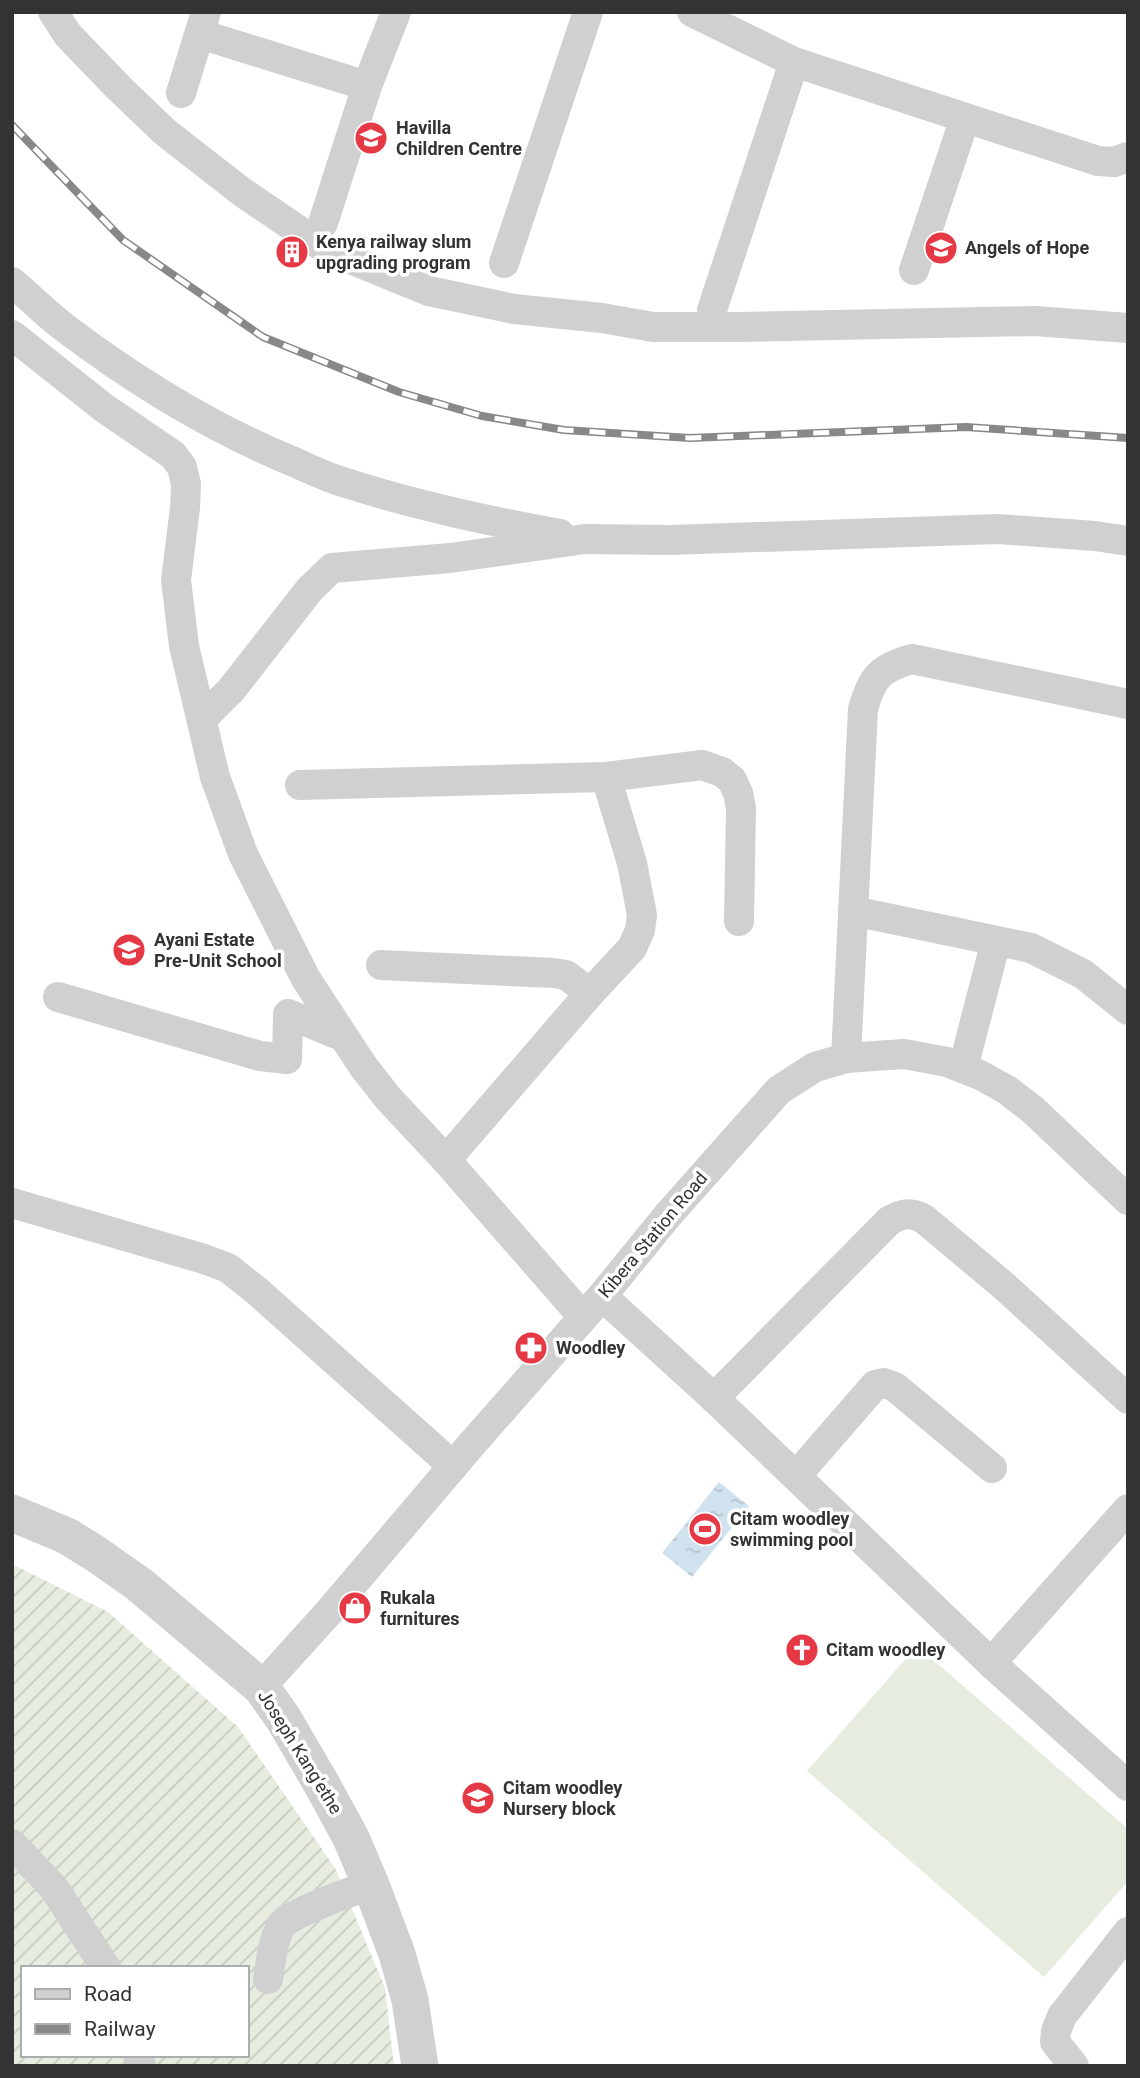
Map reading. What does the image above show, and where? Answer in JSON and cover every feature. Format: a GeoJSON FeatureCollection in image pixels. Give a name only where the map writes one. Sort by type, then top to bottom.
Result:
{"type":"FeatureCollection","features":[{"type":"Feature","properties":{"kind":"street"},"geometry":{"type":"LineString","coordinates":[[53,12],[68,35],[165,132],[242,192],[326,249],[429,291],[514,309],[602,318],[653,327],[1035,321],[1128,328]]}},
{"type":"Feature","properties":{"kind":"street"},"geometry":{"type":"LineString","coordinates":[[323,223],[367,86],[396,12]]}},
{"type":"Feature","properties":{"kind":"street"},"geometry":{"type":"LineString","coordinates":[[504,263],[588,12]]}},
{"type":"Feature","properties":{"kind":"street"},"geometry":{"type":"LineString","coordinates":[[692,12],[794,62],[1098,161],[1114,162],[1128,157]]}},
{"type":"Feature","properties":{"kind":"street"},"geometry":{"type":"LineString","coordinates":[[181,93],[203,23],[367,86]]}},
{"type":"Feature","properties":{"kind":"street"},"geometry":{"type":"LineString","coordinates":[[712,310],[794,62]]}},
{"type":"Feature","properties":{"kind":"street"},"geometry":{"type":"LineString","coordinates":[[914,270],[965,118]]}},
{"type":"Feature","properties":{"kind":"street"},"geometry":{"type":"LineString","coordinates":[[12,282],[62,326],[113,363],[183,409],[264,450],[341,482],[410,502],[585,539]]}},
{"type":"Feature","properties":{"kind":"street"},"geometry":{"type":"LineString","coordinates":[[12,335],[104,408],[173,455],[183,467],[186,484],[185,508],[176,580],[184,646],[215,777],[243,854],[306,979],[342,1036],[388,1097],[446,1160],[592,1306],[713,1398],[991,1663],[1128,1786]]}},
{"type":"Feature","properties":{"kind":"street"},"geometry":{"type":"LineString","coordinates":[[202,719],[231,690],[310,589],[332,568],[450,558],[585,539],[670,540],[998,529],[1128,541]]}},
{"type":"Feature","properties":{"kind":"street"},"geometry":{"type":"LineString","coordinates":[[846,1058],[863,709],[878,674],[896,663],[912,659],[1128,704]]}},
{"type":"Feature","properties":{"kind":"street"},"geometry":{"type":"LineString","coordinates":[[300,785],[606,777],[702,765],[722,772],[732,780],[738,793],[741,808],[739,921]]}},
{"type":"Feature","properties":{"kind":"street"},"geometry":{"type":"LineString","coordinates":[[446,1160],[632,948],[640,930],[642,915],[632,863],[606,777]]}},
{"type":"Feature","properties":{"kind":"street"},"geometry":{"type":"LineString","coordinates":[[853,911],[1031,948],[1083,974],[1128,1010]]}},
{"type":"Feature","properties":{"kind":"street"},"geometry":{"type":"LineString","coordinates":[[963,1068],[996,941]]}},
{"type":"Feature","properties":{"kind":"street"},"geometry":{"type":"LineString","coordinates":[[381,965],[554,973],[566,975],[590,993]]}},
{"type":"Feature","properties":{"kind":"street"},"geometry":{"type":"LineString","coordinates":[[58,997],[275,1059],[287,1059],[288,1014],[342,1036]]}},
{"type":"Feature","properties":{"kind":"street","name":"Kibera Station Road"},"geometry":{"type":"LineString","coordinates":[[261,1687],[329,1612],[779,1090],[816,1068],[846,1058],[904,1054],[947,1062],[963,1068],[1007,1090],[1032,1110],[1128,1200]]}},
{"type":"Feature","properties":{"kind":"street"},"geometry":{"type":"LineString","coordinates":[[12,1203],[204,1258],[228,1268],[257,1290],[453,1466]]}},
{"type":"Feature","properties":{"kind":"street"},"geometry":{"type":"LineString","coordinates":[[713,1398],[888,1221],[907,1213],[924,1219],[1004,1286],[1128,1399]]}},
{"type":"Feature","properties":{"kind":"street"},"geometry":{"type":"LineString","coordinates":[[796,1476],[875,1385],[884,1383],[895,1387],[992,1468]]}},
{"type":"Feature","properties":{"kind":"street"},"geometry":{"type":"LineString","coordinates":[[991,1663],[1128,1509]]}},
{"type":"Feature","properties":{"kind":"street","name":"Joseph Kang'ethe"},"geometry":{"type":"LineString","coordinates":[[12,1513],[66,1536],[96,1554],[140,1585],[261,1687],[283,1718],[321,1783],[351,1838],[371,1885],[410,2000],[420,2066]]}},
{"type":"Feature","properties":{"kind":"street"},"geometry":{"type":"LineString","coordinates":[[12,1844],[54,1888],[105,1966]]}},
{"type":"Feature","properties":{"kind":"street"},"geometry":{"type":"LineString","coordinates":[[268,1979],[274,1944],[283,1923],[308,1909],[371,1885]]}},
{"type":"Feature","properties":{"kind":"street"},"geometry":{"type":"LineString","coordinates":[[1074,2066],[1055,2042],[1059,2023],[1128,1932]]}},
{"type":"Feature","properties":{"kind":"shaded area"},"geometry":{"type":"Polygon","coordinates":[[[12,1564],[108,1612],[238,1727],[335,1868],[385,1988],[394,2066],[12,2066],[12,1564]]]}},
{"type":"Feature","properties":{"kind":"shaded area"},"geometry":{"type":"Polygon","coordinates":[[[917,1646],[1128,1829],[1128,1881],[1044,1977],[807,1771],[917,1646]]]}},
{"type":"Feature","properties":{"kind":"water","name":"Citam woodley swimming pool"},"geometry":{"type":"Polygon","coordinates":[[[719,1482],[749,1506],[692,1577],[662,1553],[719,1482]]]}},
{"type":"Feature","properties":{"kind":"railway"},"geometry":{"type":"LineString","coordinates":[[12,125],[123,240],[263,337],[399,392],[482,416],[564,430],[690,438],[966,427],[1128,438]]}},
{"type":"Feature","properties":{"kind":"place","name":"Havilla Children Centre"},"geometry":{"type":"Point","coordinates":[371,138]}},
{"type":"Feature","properties":{"kind":"place","name":"Angels of Hope"},"geometry":{"type":"Point","coordinates":[941,248]}},
{"type":"Feature","properties":{"kind":"place","name":"Kenya railway slum upgrading program"},"geometry":{"type":"Point","coordinates":[292,252]}},
{"type":"Feature","properties":{"kind":"place","name":"Ayani Estate Pre-Unit School"},"geometry":{"type":"Point","coordinates":[129,950]}},
{"type":"Feature","properties":{"kind":"place","name":"Woodley"},"geometry":{"type":"Point","coordinates":[531,1348]}},
{"type":"Feature","properties":{"kind":"place","name":"Citam woodley swimming pool"},"geometry":{"type":"Point","coordinates":[705,1529]}},
{"type":"Feature","properties":{"kind":"place","name":"Rukala furnitures"},"geometry":{"type":"Point","coordinates":[355,1608]}},
{"type":"Feature","properties":{"kind":"place","name":"Citam woodley"},"geometry":{"type":"Point","coordinates":[802,1650]}},
{"type":"Feature","properties":{"kind":"place","name":"Citam woodley Nursery block"},"geometry":{"type":"Point","coordinates":[478,1798]}}]}
